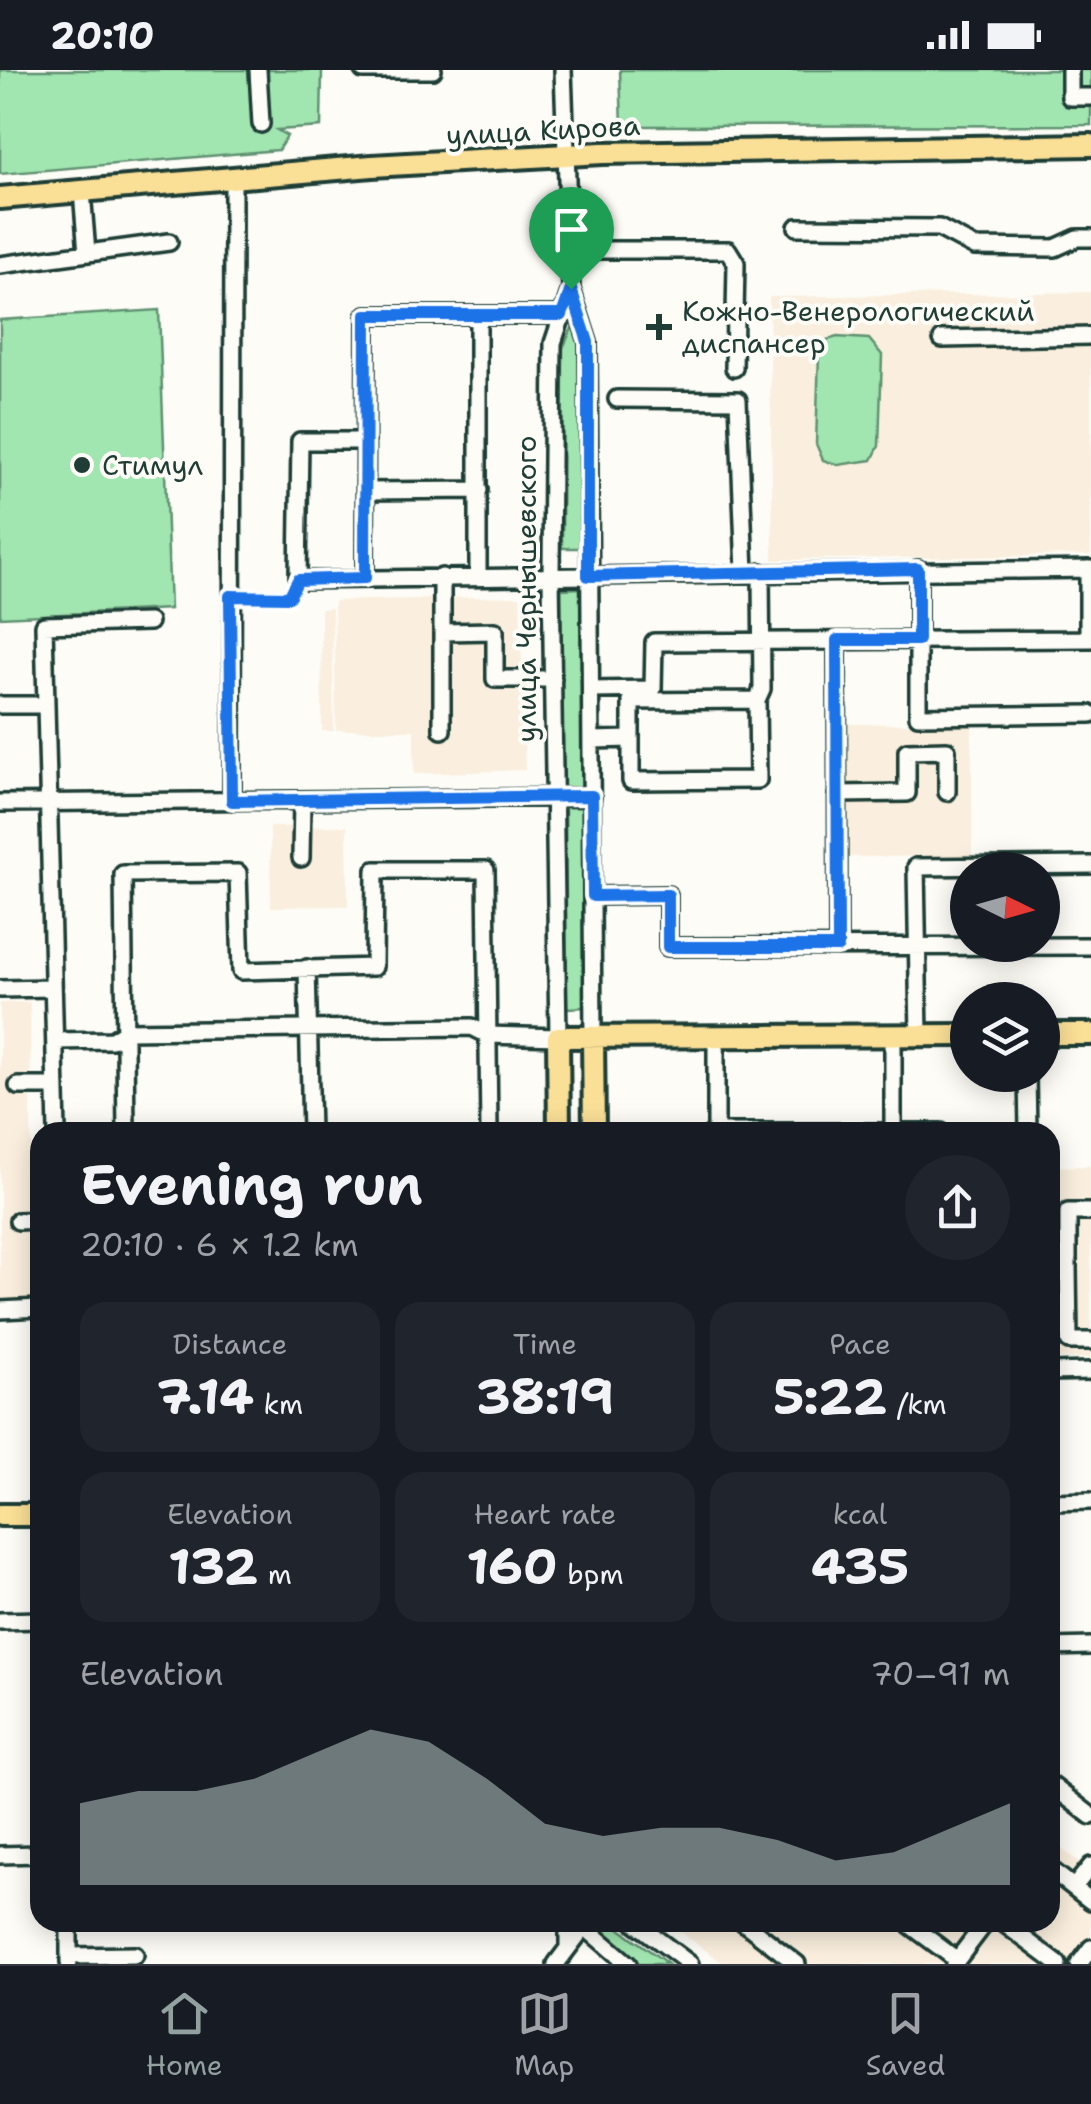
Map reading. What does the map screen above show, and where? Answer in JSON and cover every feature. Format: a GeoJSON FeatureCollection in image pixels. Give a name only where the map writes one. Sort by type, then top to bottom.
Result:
{"type":"FeatureCollection","features":[{"type":"Feature","properties":{"kind":"main road","name":"улица Кирова"},"geometry":{"type":"LineString","coordinates":[[0,198],[233,177],[565,155],[1091,145]]}},
{"type":"Feature","properties":{"kind":"main road"},"geometry":{"type":"LineString","coordinates":[[1060,1034],[1091,1034]]}},
{"type":"Feature","properties":{"kind":"main road"},"geometry":{"type":"LineString","coordinates":[[558,1038],[950,1035]]}},
{"type":"Feature","properties":{"kind":"main road","name":"улица Чернышевского"},"geometry":{"type":"LineString","coordinates":[[592,1037],[594,1122]]}},
{"type":"Feature","properties":{"kind":"main road","name":"улица Чернышевского"},"geometry":{"type":"LineString","coordinates":[[558,1038],[558,1122]]}},
{"type":"Feature","properties":{"kind":"main road"},"geometry":{"type":"LineString","coordinates":[[0,1515],[30,1515]]}},
{"type":"Feature","properties":{"kind":"street"},"geometry":{"type":"LineString","coordinates":[[258,70],[261,124]]}},
{"type":"Feature","properties":{"kind":"street"},"geometry":{"type":"LineString","coordinates":[[363,70],[433,70]]}},
{"type":"Feature","properties":{"kind":"street","name":"улица Чернышевского"},"geometry":{"type":"LineString","coordinates":[[564,70],[571,289],[588,342],[592,1037]]}},
{"type":"Feature","properties":{"kind":"street"},"geometry":{"type":"LineString","coordinates":[[1070,70],[1070,97],[1091,97]]}},
{"type":"Feature","properties":{"kind":"street"},"geometry":{"type":"LineString","coordinates":[[232,801],[233,177]]}},
{"type":"Feature","properties":{"kind":"street"},"geometry":{"type":"LineString","coordinates":[[82,191],[87,253]]}},
{"type":"Feature","properties":{"kind":"street"},"geometry":{"type":"LineString","coordinates":[[796,228],[939,228],[974,247],[1055,248],[1076,238],[1091,238]]}},
{"type":"Feature","properties":{"kind":"street"},"geometry":{"type":"LineString","coordinates":[[0,265],[168,242]]}},
{"type":"Feature","properties":{"kind":"street"},"geometry":{"type":"LineString","coordinates":[[570,250],[728,250],[736,262],[734,368]]}},
{"type":"Feature","properties":{"kind":"street","name":"улица Чернышевского"},"geometry":{"type":"LineString","coordinates":[[558,1038],[551,576],[554,342],[571,289]]}},
{"type":"Feature","properties":{"kind":"street"},"geometry":{"type":"LineString","coordinates":[[365,578],[366,315],[562,315]]}},
{"type":"Feature","properties":{"kind":"street"},"geometry":{"type":"LineString","coordinates":[[478,315],[478,578]]}},
{"type":"Feature","properties":{"kind":"street"},"geometry":{"type":"LineString","coordinates":[[942,339],[1091,336]]}},
{"type":"Feature","properties":{"kind":"street"},"geometry":{"type":"LineString","coordinates":[[617,400],[738,400],[761,641],[758,780],[632,781],[631,701],[758,700]]}},
{"type":"Feature","properties":{"kind":"street"},"geometry":{"type":"LineString","coordinates":[[366,441],[300,442],[298,580],[1090,569],[1089,639],[654,642],[654,689],[590,690]]}},
{"type":"Feature","properties":{"kind":"street"},"geometry":{"type":"LineString","coordinates":[[366,490],[479,490]]}},
{"type":"Feature","properties":{"kind":"street"},"geometry":{"type":"LineString","coordinates":[[918,569],[918,716],[1091,714]]}},
{"type":"Feature","properties":{"kind":"street"},"geometry":{"type":"LineString","coordinates":[[442,577],[442,730]]}},
{"type":"Feature","properties":{"kind":"street"},"geometry":{"type":"LineString","coordinates":[[57,1122],[44,624],[149,622]]}},
{"type":"Feature","properties":{"kind":"street"},"geometry":{"type":"LineString","coordinates":[[442,632],[495,631],[495,680],[553,679]]}},
{"type":"Feature","properties":{"kind":"street"},"geometry":{"type":"LineString","coordinates":[[837,640],[838,947]]}},
{"type":"Feature","properties":{"kind":"street"},"geometry":{"type":"LineString","coordinates":[[0,705],[46,705]]}},
{"type":"Feature","properties":{"kind":"street"},"geometry":{"type":"LineString","coordinates":[[592,740],[632,739]]}},
{"type":"Feature","properties":{"kind":"street"},"geometry":{"type":"LineString","coordinates":[[837,794],[906,793],[907,750],[947,750],[947,792]]}},
{"type":"Feature","properties":{"kind":"street"},"geometry":{"type":"LineString","coordinates":[[0,803],[592,796]]}},
{"type":"Feature","properties":{"kind":"street"},"geometry":{"type":"LineString","coordinates":[[301,858],[302,800]]}},
{"type":"Feature","properties":{"kind":"street"},"geometry":{"type":"LineString","coordinates":[[919,1036],[916,867],[1091,865]]}},
{"type":"Feature","properties":{"kind":"street"},"geometry":{"type":"LineString","coordinates":[[126,1122],[123,874],[238,873],[241,971],[374,966],[375,870],[486,870],[490,1122]]}},
{"type":"Feature","properties":{"kind":"street"},"geometry":{"type":"LineString","coordinates":[[593,896],[668,895],[668,947],[1091,946]]}},
{"type":"Feature","properties":{"kind":"street"},"geometry":{"type":"LineString","coordinates":[[306,968],[311,1122]]}},
{"type":"Feature","properties":{"kind":"street"},"geometry":{"type":"LineString","coordinates":[[0,989],[53,988]]}},
{"type":"Feature","properties":{"kind":"street"},"geometry":{"type":"LineString","coordinates":[[55,1041],[112,1040],[126,1031],[472,1026],[488,1035],[558,1038]]}},
{"type":"Feature","properties":{"kind":"street"},"geometry":{"type":"LineString","coordinates":[[892,1036],[892,1122]]}},
{"type":"Feature","properties":{"kind":"street"},"geometry":{"type":"LineString","coordinates":[[715,1122],[716,1038]]}},
{"type":"Feature","properties":{"kind":"street"},"geometry":{"type":"LineString","coordinates":[[18,1086],[56,1086]]}},
{"type":"Feature","properties":{"kind":"street"},"geometry":{"type":"LineString","coordinates":[[1027,1092],[1028,1122]]}},
{"type":"Feature","properties":{"kind":"street"},"geometry":{"type":"LineString","coordinates":[[1091,1212],[1068,1212],[1069,1341],[1091,1341]]}},
{"type":"Feature","properties":{"kind":"street"},"geometry":{"type":"LineString","coordinates":[[18,1220],[30,1220]]}},
{"type":"Feature","properties":{"kind":"street"},"geometry":{"type":"LineString","coordinates":[[1060,1269],[1068,1269]]}},
{"type":"Feature","properties":{"kind":"street"},"geometry":{"type":"LineString","coordinates":[[0,1310],[30,1308]]}},
{"type":"Feature","properties":{"kind":"street"},"geometry":{"type":"LineString","coordinates":[[1060,1372],[1091,1371]]}},
{"type":"Feature","properties":{"kind":"street"},"geometry":{"type":"LineString","coordinates":[[1060,1502],[1091,1501]]}},
{"type":"Feature","properties":{"kind":"street"},"geometry":{"type":"LineString","coordinates":[[0,1620],[30,1620]]}},
{"type":"Feature","properties":{"kind":"street"},"geometry":{"type":"LineString","coordinates":[[1060,1647],[1091,1646]]}},
{"type":"Feature","properties":{"kind":"street"},"geometry":{"type":"LineString","coordinates":[[1060,1792],[1091,1816]]}},
{"type":"Feature","properties":{"kind":"street"},"geometry":{"type":"LineString","coordinates":[[0,1855],[30,1854]]}},
{"type":"Feature","properties":{"kind":"street"},"geometry":{"type":"LineString","coordinates":[[1074,1888],[1091,1866]]}},
{"type":"Feature","properties":{"kind":"street"},"geometry":{"type":"LineString","coordinates":[[1060,1877],[1091,1900]]}},
{"type":"Feature","properties":{"kind":"street"},"geometry":{"type":"LineString","coordinates":[[69,1932],[69,1960],[134,1955]]}},
{"type":"Feature","properties":{"kind":"street"},"geometry":{"type":"LineString","coordinates":[[556,1964],[575,1932]]}},
{"type":"Feature","properties":{"kind":"street"},"geometry":{"type":"LineString","coordinates":[[589,1932],[628,1964]]}},
{"type":"Feature","properties":{"kind":"street"},"geometry":{"type":"LineString","coordinates":[[647,1932],[690,1964]]}},
{"type":"Feature","properties":{"kind":"street"},"geometry":{"type":"LineString","coordinates":[[757,1932],[797,1964]]}},
{"type":"Feature","properties":{"kind":"street"},"geometry":{"type":"LineString","coordinates":[[918,1932],[956,1962],[978,1932]]}},
{"type":"Feature","properties":{"kind":"street"},"geometry":{"type":"LineString","coordinates":[[1015,1932],[1058,1964]]}},
{"type":"Feature","properties":{"kind":"street"},"geometry":{"type":"LineString","coordinates":[[1079,1964],[1091,1948]]}},
{"type":"Feature","properties":{"kind":"path"},"geometry":{"type":"LineString","coordinates":[[230,596],[289,597],[298,580]]}},
{"type":"Feature","properties":{"kind":"shaded area"},"geometry":{"type":"Polygon","coordinates":[[[1091,292],[1091,555],[773,560],[769,297],[1091,292]]]}},
{"type":"Feature","properties":{"kind":"shaded area"},"geometry":{"type":"Polygon","coordinates":[[[520,596],[525,770],[414,774],[414,730],[336,730],[334,601],[520,596]]]}},
{"type":"Feature","properties":{"kind":"shaded area"},"geometry":{"type":"Polygon","coordinates":[[[332,608],[334,731],[322,731],[321,609],[332,608]]]}},
{"type":"Feature","properties":{"kind":"shaded area"},"geometry":{"type":"Polygon","coordinates":[[[972,723],[972,852],[950,852],[950,856],[845,857],[845,724],[972,723]]]}},
{"type":"Feature","properties":{"kind":"shaded area"},"geometry":{"type":"Polygon","coordinates":[[[347,826],[348,906],[271,907],[270,827],[347,826]]]}},
{"type":"Feature","properties":{"kind":"shaded area"},"geometry":{"type":"Polygon","coordinates":[[[30,1002],[30,1301],[0,1301],[0,1003],[30,1002]]]}},
{"type":"Feature","properties":{"kind":"shaded area"},"geometry":{"type":"Polygon","coordinates":[[[1091,1166],[1091,1358],[1060,1359],[1060,1167],[1091,1166]]]}},
{"type":"Feature","properties":{"kind":"shaded area"},"geometry":{"type":"Polygon","coordinates":[[[1060,1848],[1091,1871],[1091,1964],[724,1964],[681,1932],[1060,1932],[1060,1848]]]}},
{"type":"Feature","properties":{"kind":"green space"},"geometry":{"type":"Polygon","coordinates":[[[0,70],[322,70],[321,127],[277,130],[287,136],[278,150],[0,174],[0,70]]]}},
{"type":"Feature","properties":{"kind":"green space"},"geometry":{"type":"Polygon","coordinates":[[[620,70],[1091,70],[1091,125],[622,126],[620,70]]]}},
{"type":"Feature","properties":{"kind":"green space","name":"Стимул"},"geometry":{"type":"Polygon","coordinates":[[[159,310],[170,609],[0,617],[0,320],[159,310]]]}},
{"type":"Feature","properties":{"kind":"green space"},"geometry":{"type":"Polygon","coordinates":[[[574,324],[582,348],[582,548],[562,548],[563,348],[574,324]]]}},
{"type":"Feature","properties":{"kind":"green space"},"geometry":{"type":"Polygon","coordinates":[[[837,337],[869,339],[882,355],[879,446],[872,460],[838,465],[823,460],[816,444],[819,353],[824,341],[837,337]]]}},
{"type":"Feature","properties":{"kind":"green space"},"geometry":{"type":"Polygon","coordinates":[[[581,588],[582,789],[563,789],[561,589],[581,588]]]}},
{"type":"Feature","properties":{"kind":"green space"},"geometry":{"type":"Polygon","coordinates":[[[565,807],[585,807],[586,1007],[567,1008],[565,807]]]}},
{"type":"Feature","properties":{"kind":"green space"},"geometry":{"type":"Polygon","coordinates":[[[595,1932],[624,1932],[668,1964],[638,1964],[595,1932]]]}},
{"type":"Feature","properties":{"kind":"place","name":"Кожно-Венерологический диспансер"},"geometry":{"type":"Point","coordinates":[659,327]}},
{"type":"Feature","properties":{"kind":"place","name":"Стимул"},"geometry":{"type":"Point","coordinates":[82,465]}},
{"type":"Feature","properties":{"kind":"route"},"geometry":{"type":"LineString","coordinates":[[571,289],[588,342],[588,576],[918,569],[918,640],[837,640],[838,947],[668,947],[668,895],[593,896],[592,796],[232,801],[230,596],[289,597],[298,580],[365,578],[366,315],[562,315],[571,289]]}}]}
